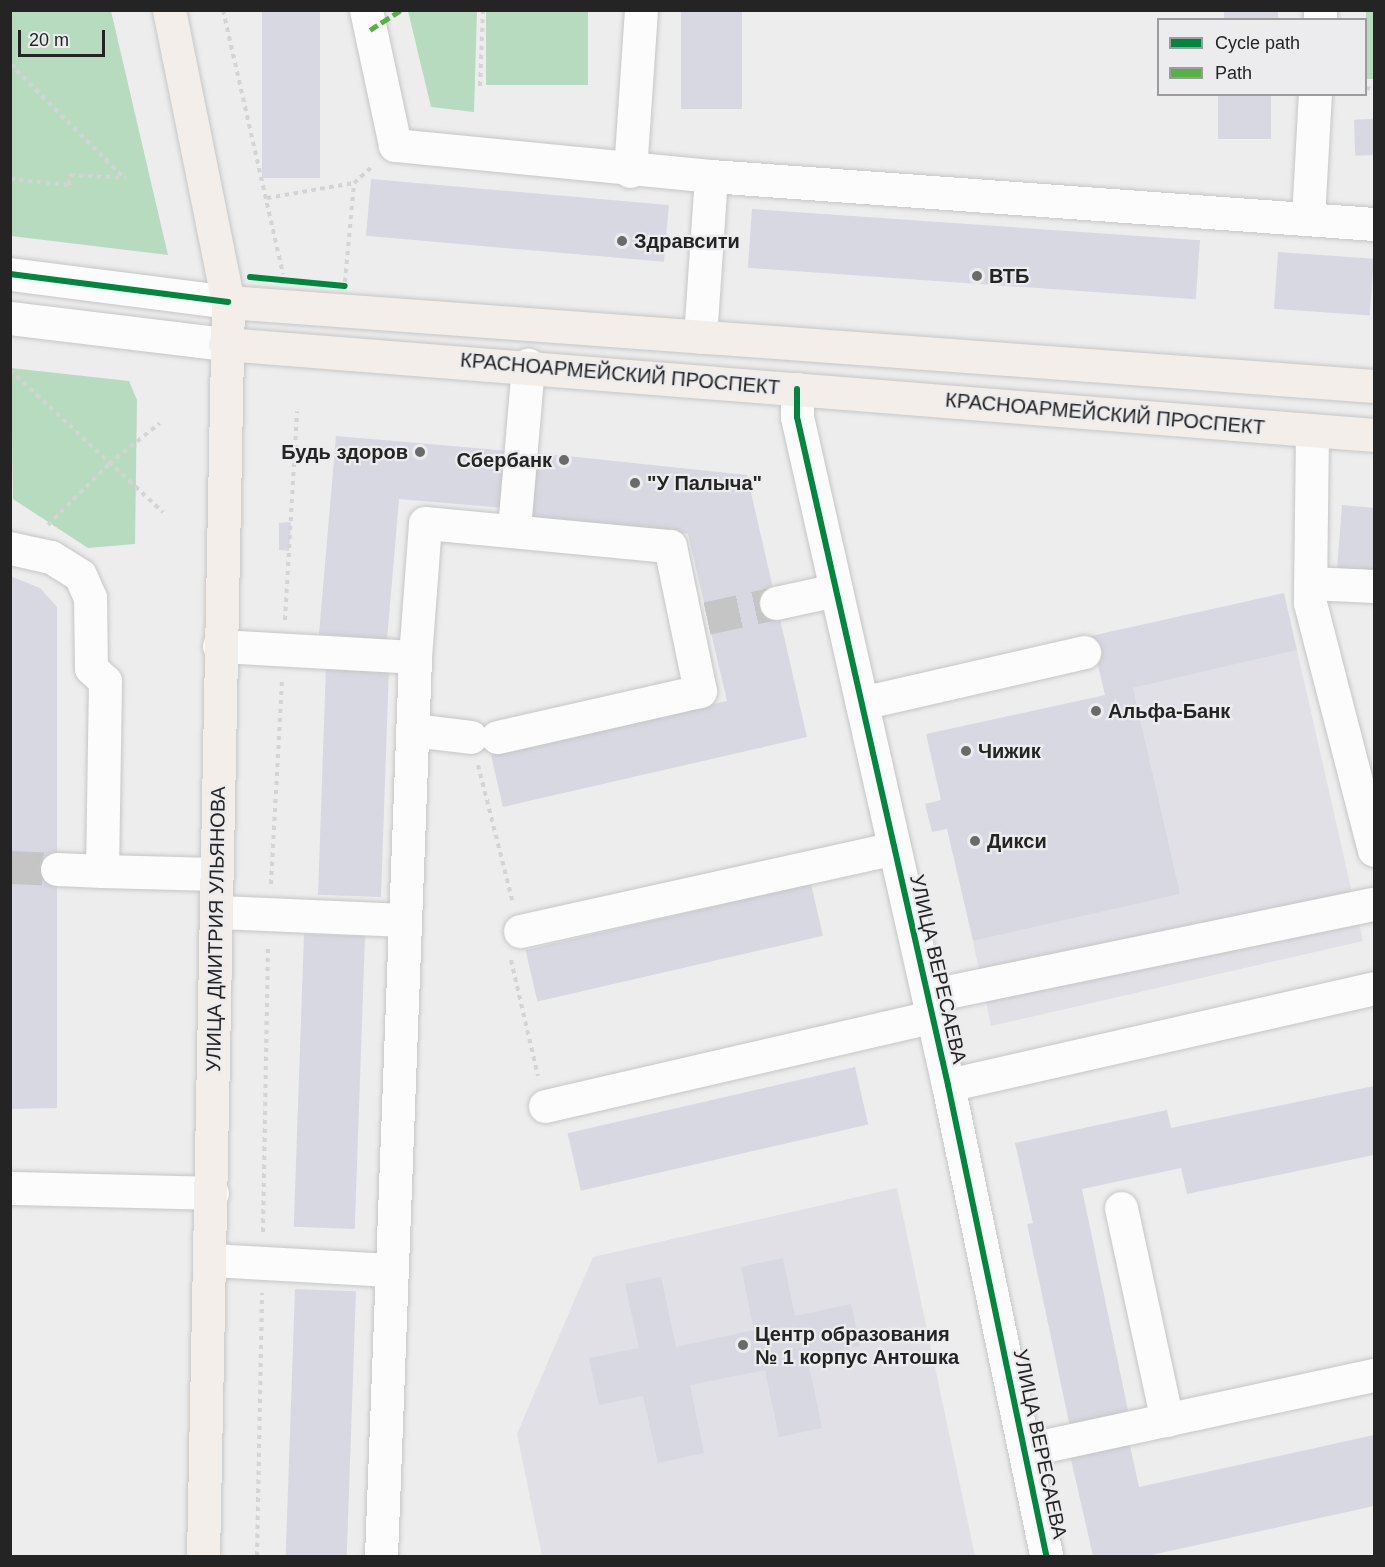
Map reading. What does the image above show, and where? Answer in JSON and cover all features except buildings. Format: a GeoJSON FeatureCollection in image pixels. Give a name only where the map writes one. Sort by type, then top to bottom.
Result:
{"type":"FeatureCollection","features":[{"type":"Feature","properties":{"kind":"main road","name":"УЛИЦА ДМИТРИЯ УЛЬЯНОВА"},"geometry":{"type":"LineString","coordinates":[[169,10],[228,302],[225,344],[215,874],[219,912],[203,1557]]}},
{"type":"Feature","properties":{"kind":"main road","name":"КРАСНОАРМЕЙСКИЙ ПРОСПЕКТ"},"geometry":{"type":"LineString","coordinates":[[228,302],[1374,386]]}},
{"type":"Feature","properties":{"kind":"main road","name":"КРАСНОАРМЕЙСКИЙ ПРОСПЕКТ"},"geometry":{"type":"LineString","coordinates":[[225,344],[528,364],[797,389],[1374,435]]}},
{"type":"Feature","properties":{"kind":"street"},"geometry":{"type":"LineString","coordinates":[[366,10],[395,145],[630,171],[1374,224]]}},
{"type":"Feature","properties":{"kind":"street"},"geometry":{"type":"LineString","coordinates":[[630,171],[641,10]]}},
{"type":"Feature","properties":{"kind":"street"},"geometry":{"type":"LineString","coordinates":[[1308,218],[1315,96]]}},
{"type":"Feature","properties":{"kind":"street"},"geometry":{"type":"LineString","coordinates":[[700,338],[711,176]]}},
{"type":"Feature","properties":{"kind":"street","name":"КРАСНОАРМЕЙСКИЙ ПРОСПЕКТ"},"geometry":{"type":"LineString","coordinates":[[10,274],[228,302]]}},
{"type":"Feature","properties":{"kind":"street","name":"КРАСНОАРМЕЙСКИЙ ПРОСПЕКТ"},"geometry":{"type":"LineString","coordinates":[[10,318],[225,344]]}},
{"type":"Feature","properties":{"kind":"street"},"geometry":{"type":"LineString","coordinates":[[514,529],[528,364]]}},
{"type":"Feature","properties":{"kind":"street","name":"УЛИЦА ВЕРЕСАЕВА"},"geometry":{"type":"LineString","coordinates":[[797,389],[797,417],[948,1085],[1026,1450],[1046,1557]]}},
{"type":"Feature","properties":{"kind":"street"},"geometry":{"type":"LineString","coordinates":[[1312,431],[1310,603],[1372,833]]}},
{"type":"Feature","properties":{"kind":"street"},"geometry":{"type":"LineString","coordinates":[[381,1557],[415,657],[425,523],[514,529],[670,546],[697,621],[700,691],[484,737],[413,730]]}},
{"type":"Feature","properties":{"kind":"street"},"geometry":{"type":"LineString","coordinates":[[16,550],[51,557],[80,575],[90,597],[91,668],[105,681],[102,871]]}},
{"type":"Feature","properties":{"kind":"street"},"geometry":{"type":"LineString","coordinates":[[1310,583],[1374,586]]}},
{"type":"Feature","properties":{"kind":"street"},"geometry":{"type":"LineString","coordinates":[[776,603],[836,590]]}},
{"type":"Feature","properties":{"kind":"street"},"geometry":{"type":"LineString","coordinates":[[219,646],[284,647],[415,657]]}},
{"type":"Feature","properties":{"kind":"street"},"geometry":{"type":"LineString","coordinates":[[862,703],[1084,652]]}},
{"type":"Feature","properties":{"kind":"street"},"geometry":{"type":"LineString","coordinates":[[520,931],[894,848]]}},
{"type":"Feature","properties":{"kind":"street"},"geometry":{"type":"LineString","coordinates":[[57,868],[215,874]]}},
{"type":"Feature","properties":{"kind":"street"},"geometry":{"type":"LineString","coordinates":[[545,1106],[930,1007],[1374,904]]}},
{"type":"Feature","properties":{"kind":"street"},"geometry":{"type":"LineString","coordinates":[[219,912],[405,920]]}},
{"type":"Feature","properties":{"kind":"street"},"geometry":{"type":"LineString","coordinates":[[948,1085],[1374,988]]}},
{"type":"Feature","properties":{"kind":"street"},"geometry":{"type":"LineString","coordinates":[[10,1188],[212,1192]]}},
{"type":"Feature","properties":{"kind":"street"},"geometry":{"type":"LineString","coordinates":[[1120,1208],[1167,1420]]}},
{"type":"Feature","properties":{"kind":"street"},"geometry":{"type":"LineString","coordinates":[[210,1260],[392,1270]]}},
{"type":"Feature","properties":{"kind":"street"},"geometry":{"type":"LineString","coordinates":[[1026,1450],[1374,1375]]}},
{"type":"Feature","properties":{"kind":"path"},"geometry":{"type":"LineString","coordinates":[[224,10],[285,281]]}},
{"type":"Feature","properties":{"kind":"path"},"geometry":{"type":"LineString","coordinates":[[480,86],[483,10]]}},
{"type":"Feature","properties":{"kind":"path"},"geometry":{"type":"LineString","coordinates":[[10,64],[125,178],[70,175],[69,185],[10,178]]}},
{"type":"Feature","properties":{"kind":"path"},"geometry":{"type":"LineString","coordinates":[[267,198],[354,183],[395,145]]}},
{"type":"Feature","properties":{"kind":"path"},"geometry":{"type":"LineString","coordinates":[[345,286],[354,183]]}},
{"type":"Feature","properties":{"kind":"path"},"geometry":{"type":"LineString","coordinates":[[10,370],[163,512]]}},
{"type":"Feature","properties":{"kind":"path"},"geometry":{"type":"LineString","coordinates":[[257,1557],[269,914],[297,411]]}},
{"type":"Feature","properties":{"kind":"path"},"geometry":{"type":"LineString","coordinates":[[16,550],[109,464],[160,423]]}},
{"type":"Feature","properties":{"kind":"path"},"geometry":{"type":"LineString","coordinates":[[484,737],[520,931],[509,950],[545,1106]]}},
{"type":"Feature","properties":{"kind":"shaded area"},"geometry":{"type":"Polygon","coordinates":[[[1297,650],[1363,941],[991,1026],[973,941],[1179,894],[1133,688],[1297,650]]]}},
{"type":"Feature","properties":{"kind":"shaded area","name":"Центр образования № 1 корпус Антошка"},"geometry":{"type":"Polygon","coordinates":[[[897,1188],[975,1556],[542,1556],[517,1434],[593,1257],[897,1188]]]}},
{"type":"Feature","properties":{"kind":"green space"},"geometry":{"type":"Polygon","coordinates":[[[11,10],[111,11],[168,255],[11,236],[11,10]]]}},
{"type":"Feature","properties":{"kind":"green space"},"geometry":{"type":"Polygon","coordinates":[[[408,11],[477,11],[474,112],[431,107],[408,11]]]}},
{"type":"Feature","properties":{"kind":"green space"},"geometry":{"type":"Polygon","coordinates":[[[486,11],[588,11],[588,85],[486,85],[486,11]]]}},
{"type":"Feature","properties":{"kind":"green space"},"geometry":{"type":"Polygon","coordinates":[[[1366,11],[1374,11],[1374,79],[1367,79],[1366,11]]]}},
{"type":"Feature","properties":{"kind":"green space"},"geometry":{"type":"Polygon","coordinates":[[[11,368],[129,381],[137,400],[135,544],[88,548],[13,499],[11,368]]]}},
{"type":"Feature","properties":{"kind":"tunnel"},"geometry":{"type":"LineString","coordinates":[[707,618],[776,603]]}},
{"type":"Feature","properties":{"kind":"tunnel"},"geometry":{"type":"LineString","coordinates":[[10,867],[57,869]]}},
{"type":"Feature","properties":{"kind":"marked path"},"geometry":{"type":"LineString","coordinates":[[370,30],[401,10]]}},
{"type":"Feature","properties":{"kind":"cycle path"},"geometry":{"type":"LineString","coordinates":[[10,274],[228,302]]}},
{"type":"Feature","properties":{"kind":"cycle path"},"geometry":{"type":"LineString","coordinates":[[250,277],[345,286]]}},
{"type":"Feature","properties":{"kind":"cycle path"},"geometry":{"type":"LineString","coordinates":[[797,389],[797,417],[948,1085],[1046,1556]]}},
{"type":"Feature","properties":{"kind":"place","name":"Здравсити"},"geometry":{"type":"Point","coordinates":[622,241]}},
{"type":"Feature","properties":{"kind":"place","name":"ВТБ"},"geometry":{"type":"Point","coordinates":[977,276]}},
{"type":"Feature","properties":{"kind":"place","name":"Будь здоров"},"geometry":{"type":"Point","coordinates":[420,452]}},
{"type":"Feature","properties":{"kind":"place","name":"Сбербанк"},"geometry":{"type":"Point","coordinates":[564,460]}},
{"type":"Feature","properties":{"kind":"place","name":"\"У Палыча\""},"geometry":{"type":"Point","coordinates":[635,483]}},
{"type":"Feature","properties":{"kind":"place","name":"Альфа-Банк"},"geometry":{"type":"Point","coordinates":[1096,711]}},
{"type":"Feature","properties":{"kind":"place","name":"Чижик"},"geometry":{"type":"Point","coordinates":[966,751]}},
{"type":"Feature","properties":{"kind":"place","name":"Дикси"},"geometry":{"type":"Point","coordinates":[975,841]}},
{"type":"Feature","properties":{"kind":"place","name":"Центр образования № 1 корпус Антошка"},"geometry":{"type":"Point","coordinates":[743,1345]}}]}
